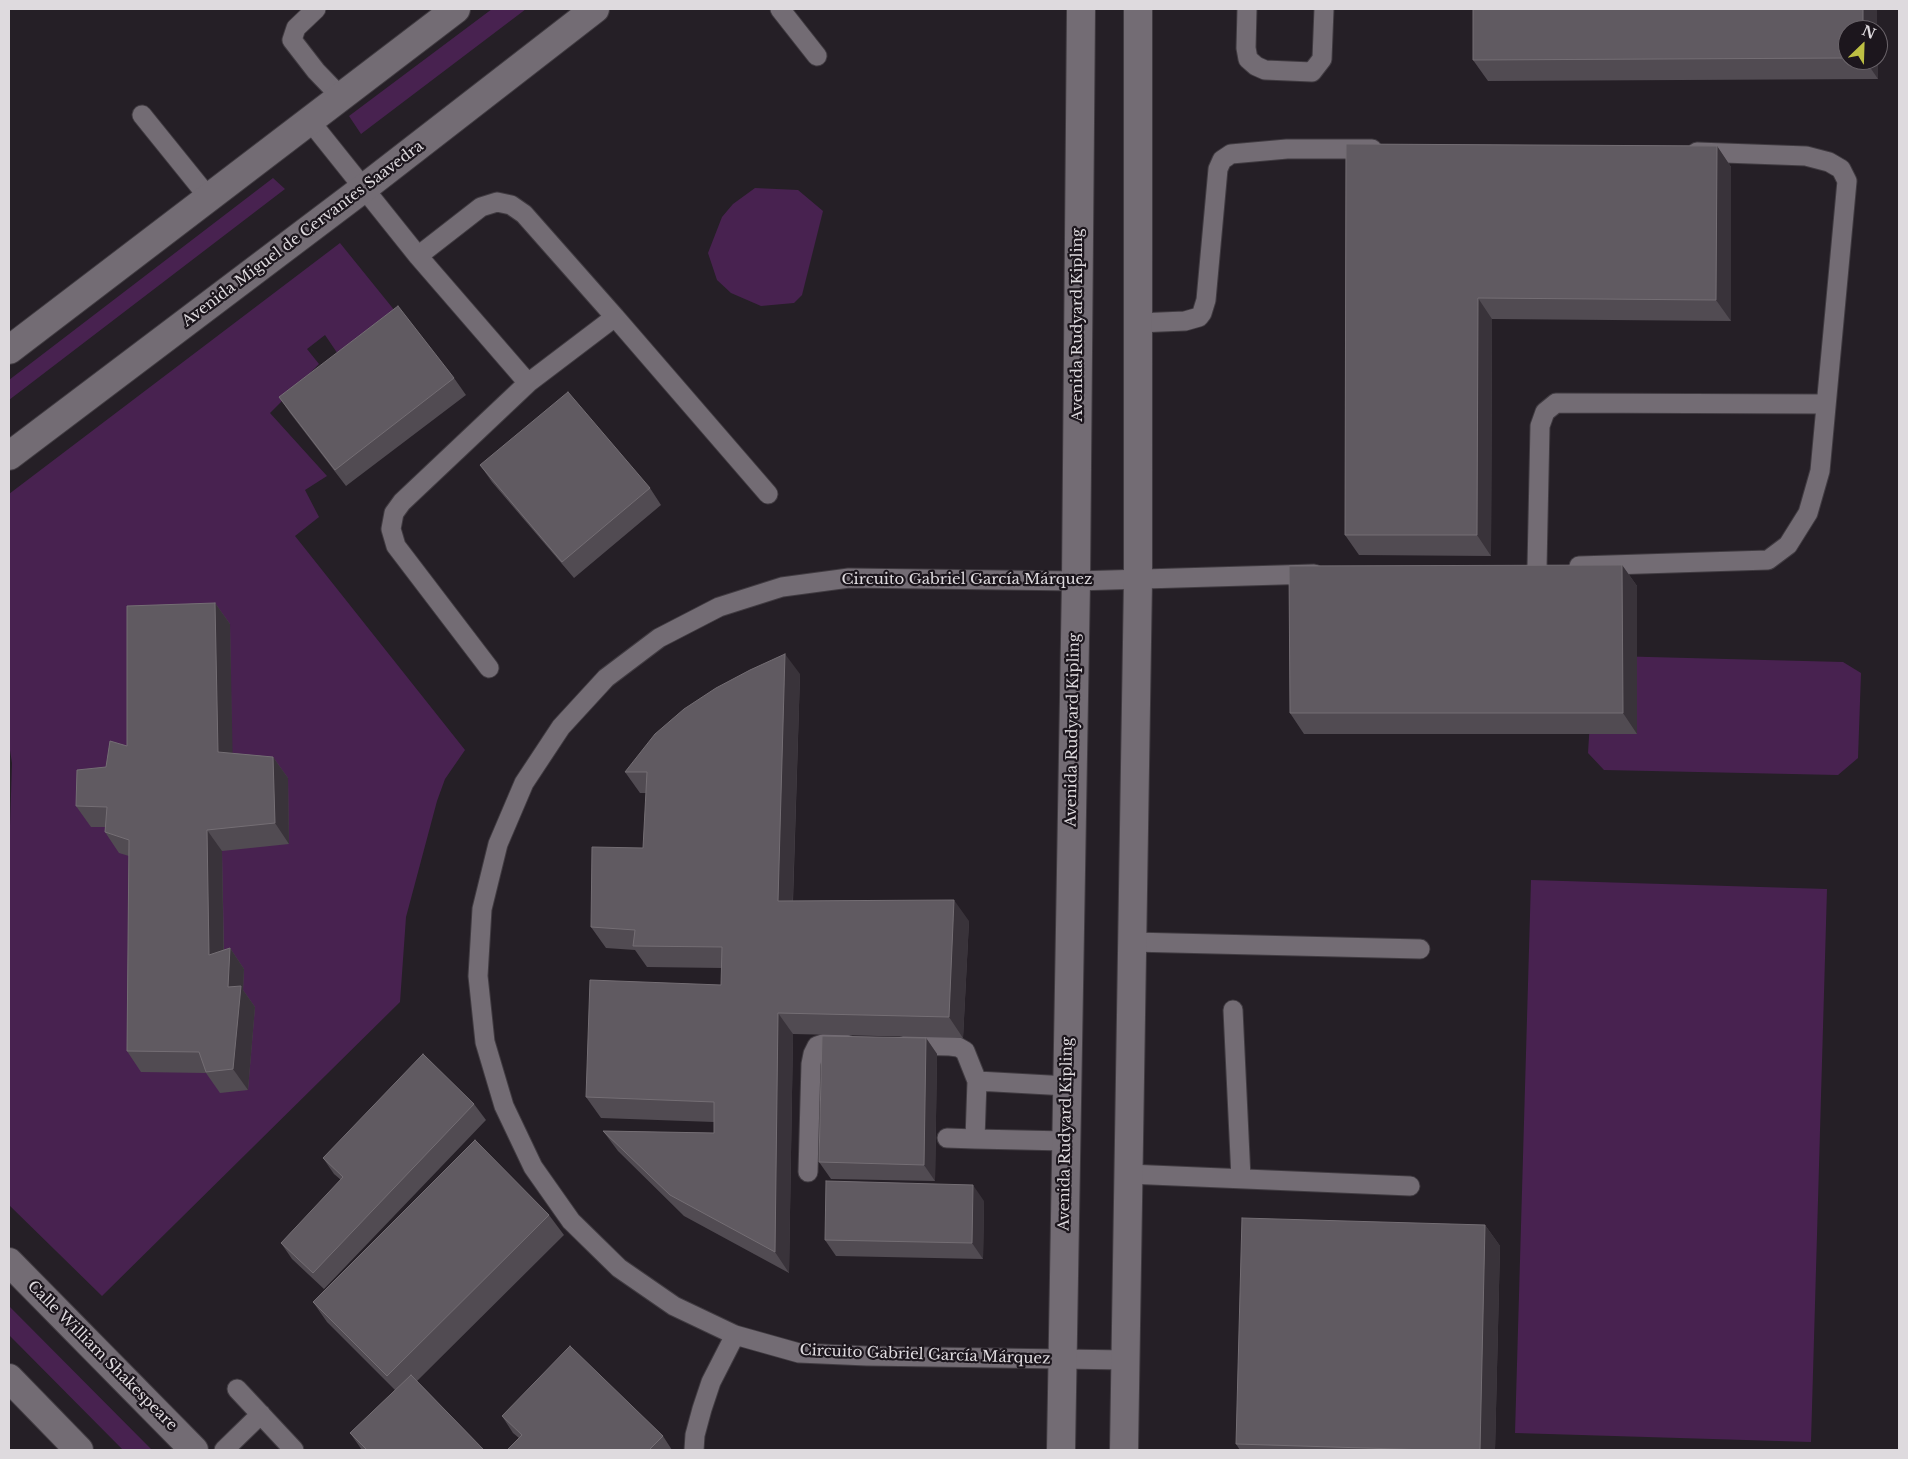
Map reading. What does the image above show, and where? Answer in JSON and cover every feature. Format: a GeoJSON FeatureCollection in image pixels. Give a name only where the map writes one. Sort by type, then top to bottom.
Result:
{"type":"FeatureCollection","features":[{"type":"Feature","properties":{"kind":"street"},"geometry":{"type":"LineString","coordinates":[[9,350],[456,9]]}},
{"type":"Feature","properties":{"kind":"street","name":"Avenida Miguel de Cervantes Saavedra"},"geometry":{"type":"LineString","coordinates":[[9,456],[364,188],[595,9]]}},
{"type":"Feature","properties":{"kind":"street","name":"Avenida Rudyard Kipling"},"geometry":{"type":"LineString","coordinates":[[1061,1450],[1076,581],[1081,9]]}},
{"type":"Feature","properties":{"kind":"street"},"geometry":{"type":"LineString","coordinates":[[1124,1450],[1138,580],[1138,9]]}},
{"type":"Feature","properties":{"kind":"street","name":"Calle William Shakespeare"},"geometry":{"type":"LineString","coordinates":[[9,1262],[194,1450]]}},
{"type":"Feature","properties":{"kind":"street"},"geometry":{"type":"LineString","coordinates":[[9,1378],[79,1450]]}},
{"type":"Feature","properties":{"kind":"lane"},"geometry":{"type":"LineString","coordinates":[[316,9],[296,28],[292,40],[341,97]]}},
{"type":"Feature","properties":{"kind":"lane"},"geometry":{"type":"LineString","coordinates":[[780,9],[817,56]]}},
{"type":"Feature","properties":{"kind":"lane"},"geometry":{"type":"LineString","coordinates":[[1247,9],[1246,48],[1248,59],[1256,66],[1265,70],[1312,72],[1322,58],[1324,9]]}},
{"type":"Feature","properties":{"kind":"lane"},"geometry":{"type":"LineString","coordinates":[[142,115],[209,198]]}},
{"type":"Feature","properties":{"kind":"lane"},"geometry":{"type":"LineString","coordinates":[[310,121],[418,256],[528,383]]}},
{"type":"Feature","properties":{"kind":"lane"},"geometry":{"type":"LineString","coordinates":[[1138,323],[1184,320],[1199,317],[1202,313],[1206,300],[1218,169],[1222,160],[1231,154],[1287,149],[1386,148]]}},
{"type":"Feature","properties":{"kind":"lane"},"geometry":{"type":"LineString","coordinates":[[1517,568],[1768,560],[1788,544],[1808,513],[1820,471],[1847,181],[1841,169],[1829,162],[1806,156],[1682,152]]}},
{"type":"Feature","properties":{"kind":"lane"},"geometry":{"type":"LineString","coordinates":[[418,256],[481,207],[497,202],[511,205],[524,214],[768,494]]}},
{"type":"Feature","properties":{"kind":"lane"},"geometry":{"type":"LineString","coordinates":[[489,668],[396,546],[391,529],[394,513],[402,502],[528,383],[615,317]]}},
{"type":"Feature","properties":{"kind":"lane"},"geometry":{"type":"LineString","coordinates":[[1537,568],[1540,426],[1546,412],[1556,403],[1826,404]]}},
{"type":"Feature","properties":{"kind":"lane","name":"Circuito Gabriel García Márquez"},"geometry":{"type":"LineString","coordinates":[[1126,1360],[867,1356],[799,1353],[734,1335],[674,1306],[619,1268],[571,1221],[532,1166],[504,1106],[485,1042],[478,976],[482,909],[498,844],[524,783],[560,727],[606,678],[659,638],[719,607],[782,587],[849,578],[1076,581],[1327,574]]}},
{"type":"Feature","properties":{"kind":"lane"},"geometry":{"type":"LineString","coordinates":[[1132,942],[1420,948]]}},
{"type":"Feature","properties":{"kind":"lane"},"geometry":{"type":"LineString","coordinates":[[1233,1010],[1241,1178]]}},
{"type":"Feature","properties":{"kind":"lane"},"geometry":{"type":"LineString","coordinates":[[808,1172],[811,1064],[813,1054],[818,1046],[826,1043],[864,1044]]}},
{"type":"Feature","properties":{"kind":"lane"},"geometry":{"type":"LineString","coordinates":[[892,1045],[950,1046],[958,1047],[965,1051],[977,1081],[975,1139]]}},
{"type":"Feature","properties":{"kind":"lane"},"geometry":{"type":"LineString","coordinates":[[977,1081],[1067,1086]]}},
{"type":"Feature","properties":{"kind":"lane"},"geometry":{"type":"LineString","coordinates":[[947,1138],[1066,1141]]}},
{"type":"Feature","properties":{"kind":"lane"},"geometry":{"type":"LineString","coordinates":[[1128,1174],[1410,1186]]}},
{"type":"Feature","properties":{"kind":"lane"},"geometry":{"type":"LineString","coordinates":[[694,1450],[695,1435],[711,1382],[734,1335]]}},
{"type":"Feature","properties":{"kind":"lane"},"geometry":{"type":"LineString","coordinates":[[237,1389],[294,1450]]}},
{"type":"Feature","properties":{"kind":"lane"},"geometry":{"type":"LineString","coordinates":[[224,1450],[261,1414]]}},
{"type":"Feature","properties":{"kind":"shaded area"},"geometry":{"type":"Polygon","coordinates":[[[492,9],[526,9],[361,134],[349,116],[492,9]]]}},
{"type":"Feature","properties":{"kind":"shaded area"},"geometry":{"type":"Polygon","coordinates":[[[273,178],[285,189],[9,400],[9,380],[273,178]]]}},
{"type":"Feature","properties":{"kind":"shaded area"},"geometry":{"type":"Polygon","coordinates":[[[755,188],[798,190],[823,211],[802,295],[794,303],[761,306],[731,293],[717,280],[708,253],[722,217],[733,204],[755,188]]]}},
{"type":"Feature","properties":{"kind":"shaded area"},"geometry":{"type":"Polygon","coordinates":[[[340,243],[395,311],[342,360],[325,335],[307,349],[319,364],[270,413],[327,476],[305,490],[319,517],[295,536],[465,750],[445,779],[437,801],[406,917],[400,1002],[102,1296],[9,1205],[9,857],[12,763],[9,744],[9,494],[340,243]]]}},
{"type":"Feature","properties":{"kind":"shaded area"},"geometry":{"type":"Polygon","coordinates":[[[1611,656],[1843,662],[1861,673],[1858,758],[1838,775],[1604,770],[1588,753],[1593,672],[1611,656]]]}},
{"type":"Feature","properties":{"kind":"shaded area"},"geometry":{"type":"Polygon","coordinates":[[[1531,880],[1827,889],[1811,1442],[1515,1433],[1531,880]]]}},
{"type":"Feature","properties":{"kind":"shaded area"},"geometry":{"type":"Polygon","coordinates":[[[9,1306],[152,1450],[123,1450],[9,1335],[9,1306]]]}},
{"type":"Feature","properties":{"kind":"building"},"geometry":{"type":"Polygon","coordinates":[[[1473,9],[1863,9],[1863,20],[1838,20],[1838,58],[1473,60],[1473,9]]]}},
{"type":"Feature","properties":{"kind":"building"},"geometry":{"type":"Polygon","coordinates":[[[1346,144],[1717,146],[1716,300],[1478,298],[1477,535],[1345,535],[1346,144]]]}},
{"type":"Feature","properties":{"kind":"building"},"geometry":{"type":"Polygon","coordinates":[[[398,306],[454,378],[335,470],[279,397],[398,306]]]}},
{"type":"Feature","properties":{"kind":"building"},"geometry":{"type":"Polygon","coordinates":[[[568,392],[650,488],[562,562],[480,465],[568,392]]]}},
{"type":"Feature","properties":{"kind":"building"},"geometry":{"type":"Polygon","coordinates":[[[1622,565],[1623,713],[1290,713],[1289,566],[1622,565]]]}},
{"type":"Feature","properties":{"kind":"building"},"geometry":{"type":"Polygon","coordinates":[[[215,603],[218,752],[273,757],[275,823],[207,830],[209,955],[230,948],[228,987],[241,986],[233,1069],[206,1072],[199,1052],[127,1051],[129,840],[105,832],[107,807],[76,806],[77,770],[106,767],[110,741],[127,746],[127,606],[215,603]]]}},
{"type":"Feature","properties":{"kind":"building"},"geometry":{"type":"Polygon","coordinates":[[[785,654],[778,901],[954,900],[949,1017],[778,1013],[775,1252],[670,1195],[603,1131],[714,1133],[714,1102],[586,1097],[590,980],[721,985],[722,947],[633,946],[635,930],[591,927],[592,847],[643,848],[647,772],[625,772],[655,734],[684,709],[716,688],[785,654]]]}},
{"type":"Feature","properties":{"kind":"building"},"geometry":{"type":"Polygon","coordinates":[[[822,1036],[926,1038],[924,1165],[819,1162],[822,1036]]]}},
{"type":"Feature","properties":{"kind":"building"},"geometry":{"type":"Polygon","coordinates":[[[423,1054],[474,1104],[313,1273],[281,1243],[343,1177],[323,1158],[423,1054]]]}},
{"type":"Feature","properties":{"kind":"building"},"geometry":{"type":"Polygon","coordinates":[[[475,1140],[549,1215],[387,1376],[313,1302],[475,1140]]]}},
{"type":"Feature","properties":{"kind":"building"},"geometry":{"type":"Polygon","coordinates":[[[826,1181],[973,1185],[972,1243],[825,1240],[826,1181]]]}},
{"type":"Feature","properties":{"kind":"building"},"geometry":{"type":"Polygon","coordinates":[[[1242,1218],[1485,1225],[1480,1450],[1236,1444],[1242,1218]]]}},
{"type":"Feature","properties":{"kind":"building"},"geometry":{"type":"Polygon","coordinates":[[[570,1346],[663,1436],[649,1450],[507,1450],[522,1435],[502,1416],[570,1346]]]}},
{"type":"Feature","properties":{"kind":"building"},"geometry":{"type":"Polygon","coordinates":[[[411,1375],[484,1450],[367,1450],[350,1433],[411,1375]]]}}]}
